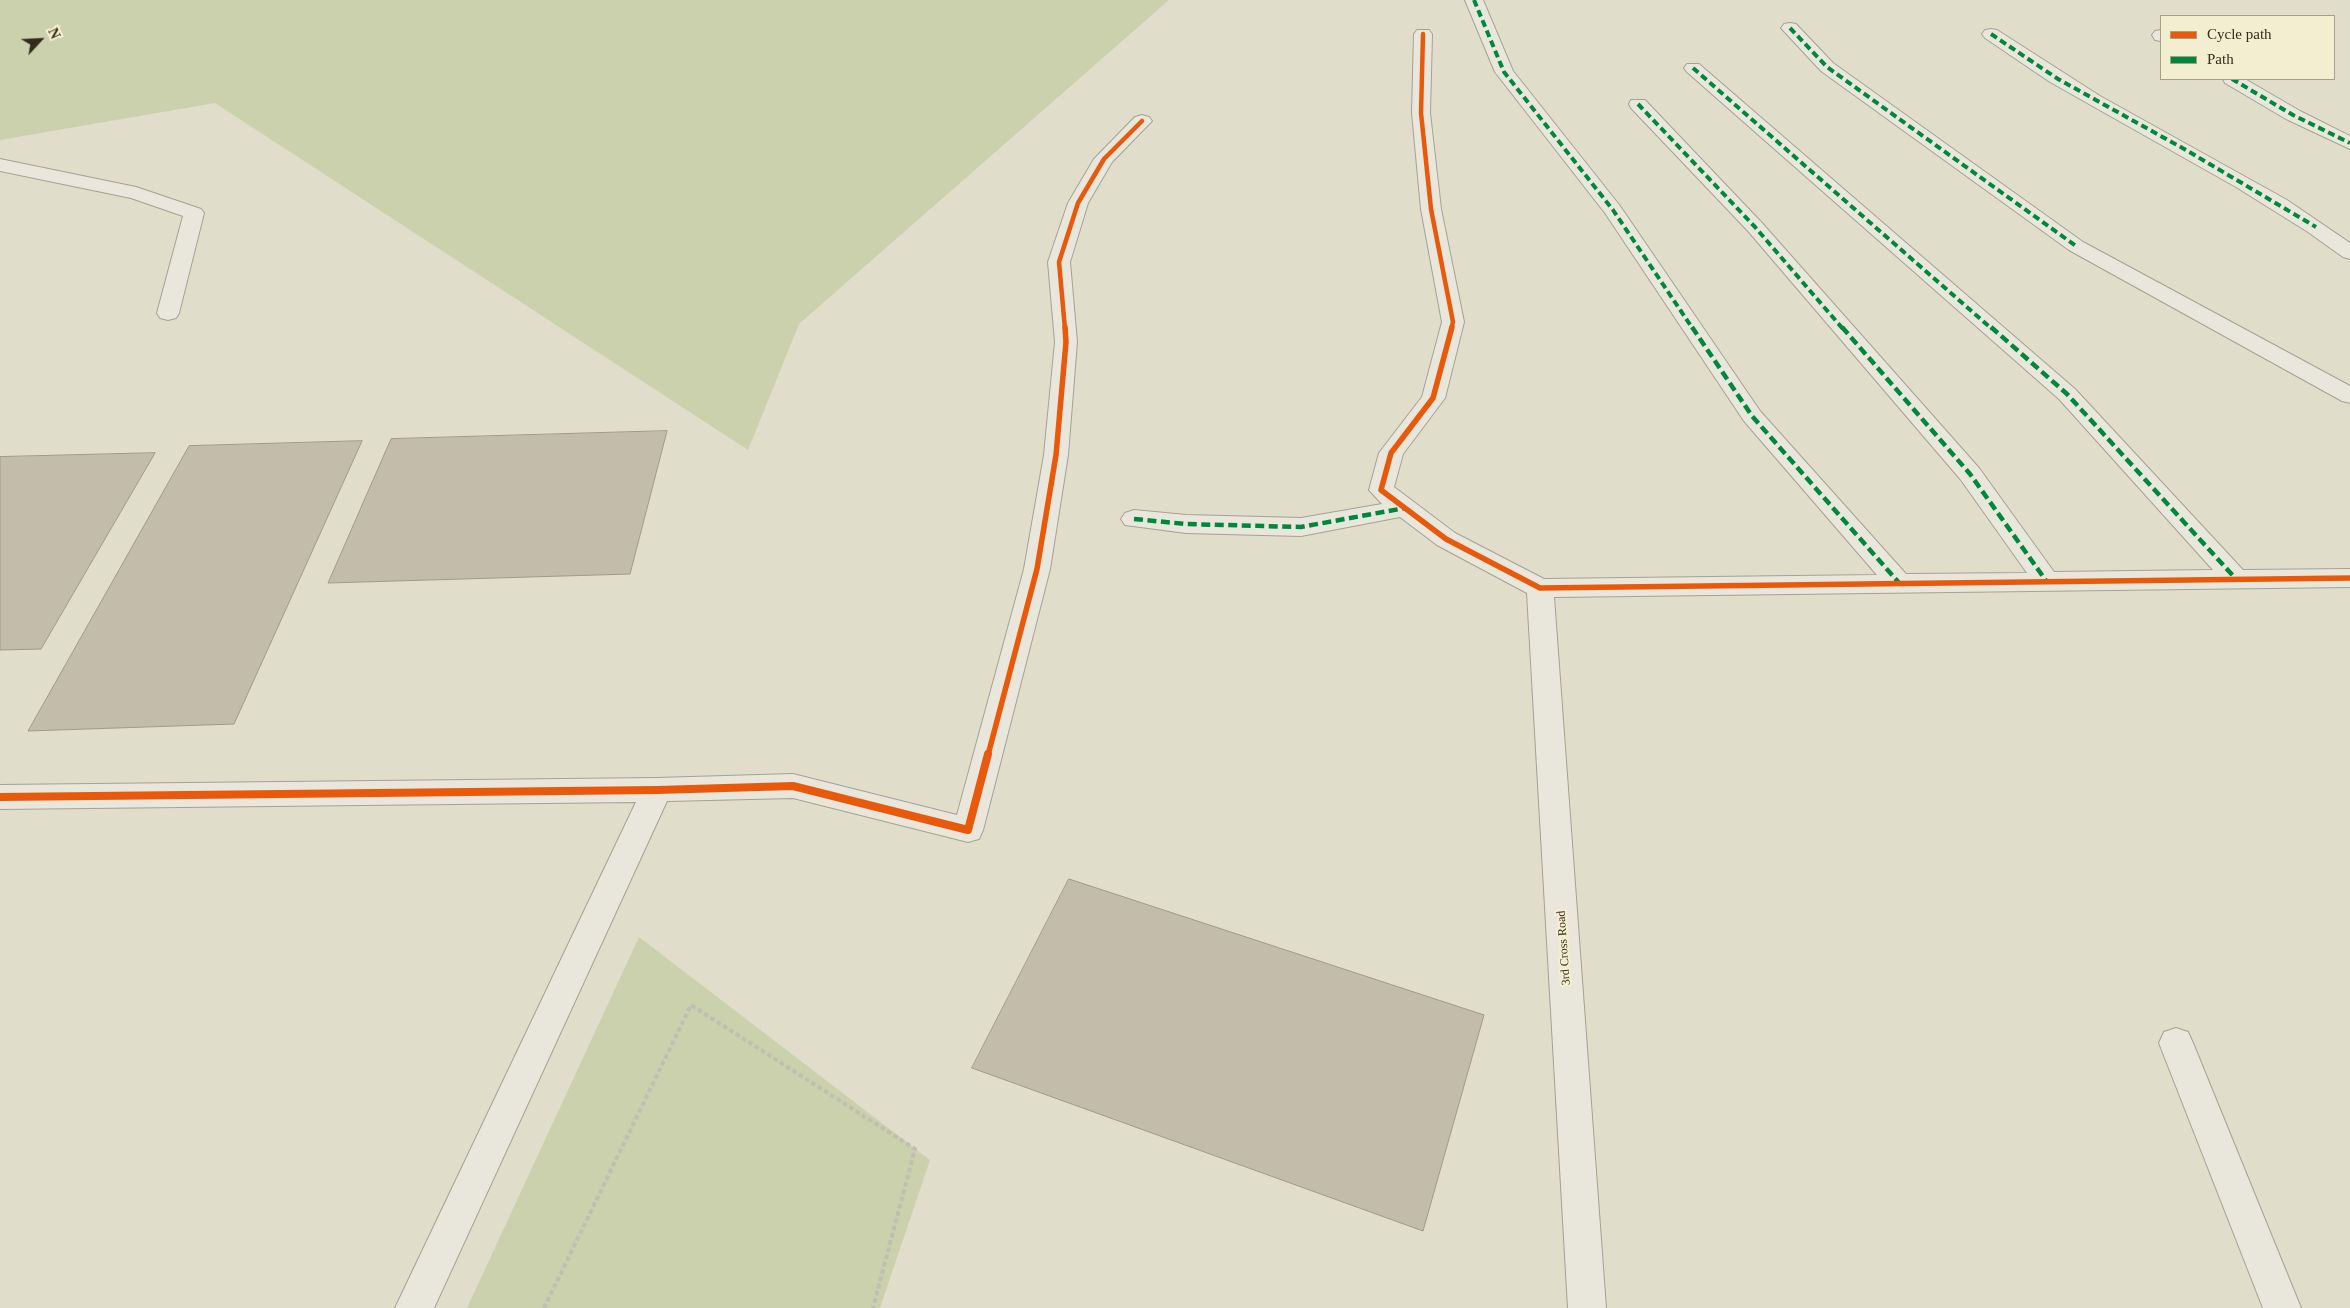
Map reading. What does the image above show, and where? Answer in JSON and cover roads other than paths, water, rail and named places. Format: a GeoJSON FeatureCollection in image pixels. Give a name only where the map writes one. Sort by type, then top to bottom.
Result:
{"type":"FeatureCollection","features":[{"type":"Feature","properties":{"kind":"street"},"geometry":{"type":"LineString","coordinates":[[1474,0],[1504,72],[1613,210],[1752,416],[1900,584]]}},
{"type":"Feature","properties":{"kind":"street"},"geometry":{"type":"LineString","coordinates":[[1790,28],[1827,67],[2076,246],[2149,288],[2350,396]]}},
{"type":"Feature","properties":{"kind":"street"},"geometry":{"type":"LineString","coordinates":[[1423,34],[1421,113],[1431,209],[1453,322],[1433,398],[1391,454],[1381,490],[1446,539],[1540,588],[2350,578]]}},
{"type":"Feature","properties":{"kind":"street"},"geometry":{"type":"LineString","coordinates":[[1990,34],[2058,79],[2186,150],[2316,227],[2350,253]]}},
{"type":"Feature","properties":{"kind":"street"},"geometry":{"type":"LineString","coordinates":[[1693,68],[2067,394],[2236,579]]}},
{"type":"Feature","properties":{"kind":"street"},"geometry":{"type":"LineString","coordinates":[[2234,80],[2293,115],[2350,143]]}},
{"type":"Feature","properties":{"kind":"street"},"geometry":{"type":"LineString","coordinates":[[1638,104],[1754,227],[1970,474],[2047,582]]}},
{"type":"Feature","properties":{"kind":"street"},"geometry":{"type":"LineString","coordinates":[[0,796],[657,790],[793,786],[968,830],[1037,569],[1056,456],[1066,342],[1059,262],[1082,196],[1104,159],[1142,121]]}},
{"type":"Feature","properties":{"kind":"street"},"geometry":{"type":"LineString","coordinates":[[0,165],[136,192],[194,213],[168,313]]}},
{"type":"Feature","properties":{"kind":"street"},"geometry":{"type":"LineString","coordinates":[[1134,519],[1186,524],[1301,527],[1404,508]]}},
{"type":"Feature","properties":{"kind":"street","name":"3rd Cross Road"},"geometry":{"type":"LineString","coordinates":[[1540,588],[1587,1308]]}},
{"type":"Feature","properties":{"kind":"street"},"geometry":{"type":"LineString","coordinates":[[414,1308],[657,790]]}},
{"type":"Feature","properties":{"kind":"street"},"geometry":{"type":"LineString","coordinates":[[2176,1043],[2282,1308]]}}]}
